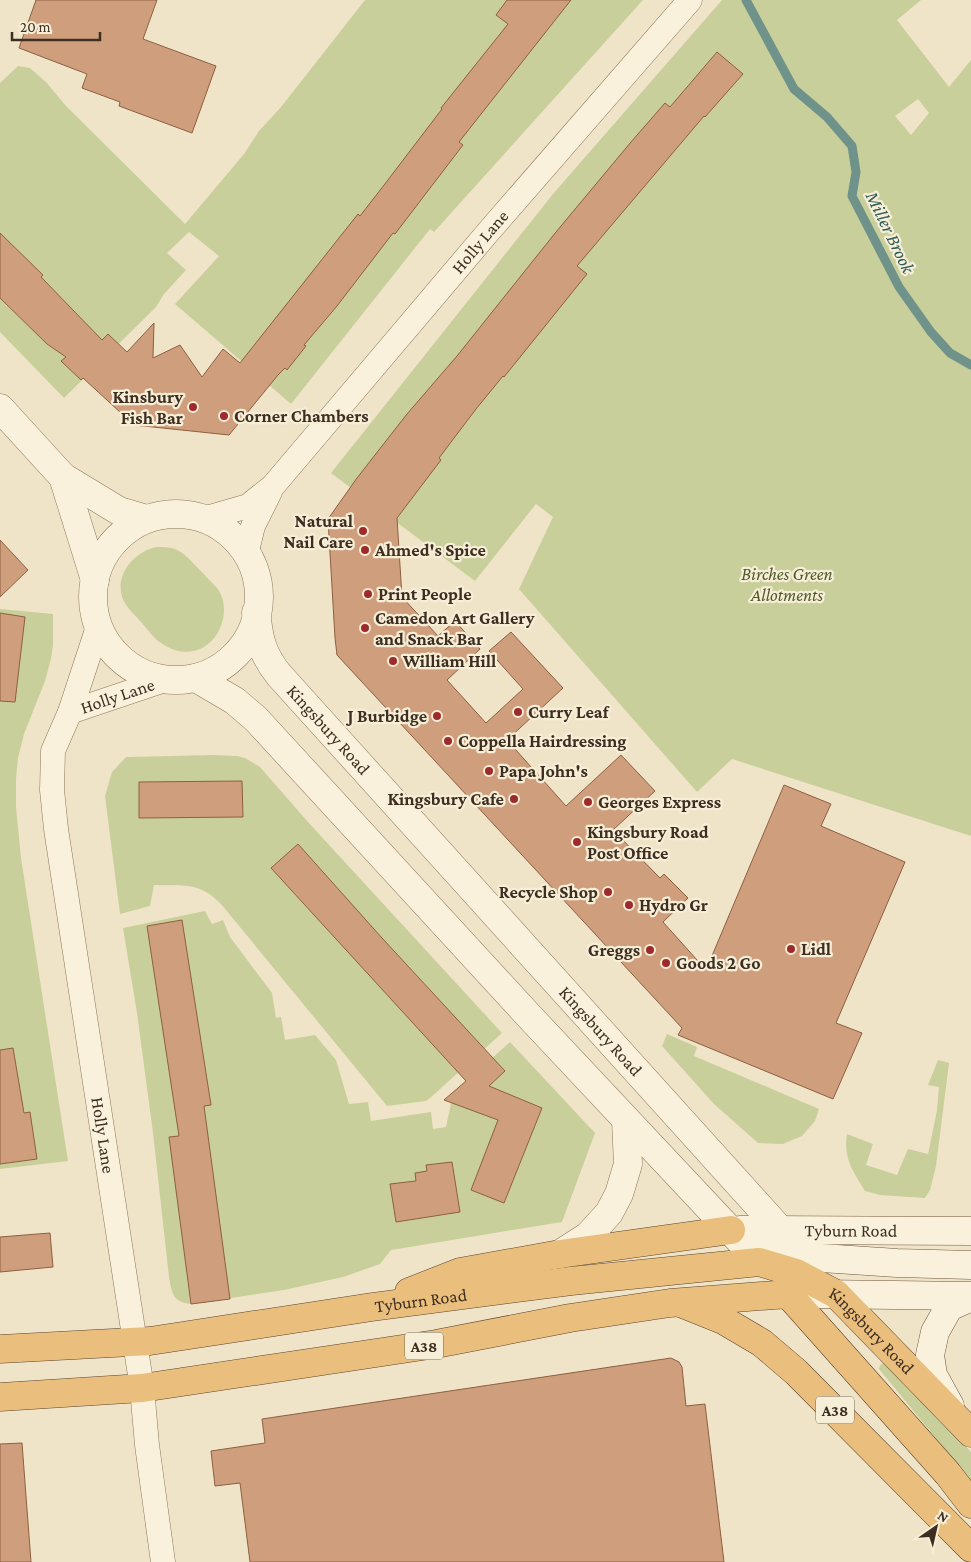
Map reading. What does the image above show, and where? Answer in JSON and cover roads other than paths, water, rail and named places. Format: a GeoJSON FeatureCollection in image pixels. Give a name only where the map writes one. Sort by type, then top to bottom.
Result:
{"type":"FeatureCollection","features":[{"type":"Feature","properties":{"kind":"highway"},"geometry":{"type":"LineString","coordinates":[[372,1307],[460,1272],[560,1254],[731,1230]]}},
{"type":"Feature","properties":{"kind":"highway","name":"Tyburn Road"},"geometry":{"type":"LineString","coordinates":[[0,1348],[135,1342],[372,1307],[571,1281],[759,1262],[796,1273],[836,1294]]}},
{"type":"Feature","properties":{"kind":"highway"},"geometry":{"type":"LineString","coordinates":[[788,1294],[948,1474],[971,1504]]}},
{"type":"Feature","properties":{"kind":"highway","name":"A38"},"geometry":{"type":"LineString","coordinates":[[0,1397],[142,1388],[436,1344],[570,1318],[677,1302],[788,1294]]}},
{"type":"Feature","properties":{"kind":"highway","name":"Kingsbury Road"},"geometry":{"type":"LineString","coordinates":[[836,1294],[964,1427]]}},
{"type":"Feature","properties":{"kind":"highway","name":"A38"},"geometry":{"type":"LineString","coordinates":[[677,1302],[723,1320],[776,1353],[971,1548]]}},
{"type":"Feature","properties":{"kind":"street","name":"Holly Lane"},"geometry":{"type":"LineString","coordinates":[[203,519],[248,506],[273,486],[489,231],[690,0]]}},
{"type":"Feature","properties":{"kind":"street"},"geometry":{"type":"LineString","coordinates":[[0,408],[63,477],[119,511],[146,519]]}},
{"type":"Feature","properties":{"kind":"street"},"geometry":{"type":"LineString","coordinates":[[63,477],[95,580]]}},
{"type":"Feature","properties":{"kind":"street","name":"Holly Lane"},"geometry":{"type":"LineString","coordinates":[[246,555],[253,526],[273,486]]}},
{"type":"Feature","properties":{"kind":"street"},"geometry":{"type":"LineString","coordinates":[[166,514],[185,514],[203,519],[220,526],[232,535],[246,555],[258,592],[253,630],[239,652],[217,670],[196,678],[181,681],[149,676],[127,664],[114,653],[98,627],[93,602],[95,580],[102,559],[121,535],[146,519],[166,514]]}},
{"type":"Feature","properties":{"kind":"street","name":"Kingsbury Road"},"geometry":{"type":"LineString","coordinates":[[256,612],[260,642],[268,662],[279,675],[806,1257],[836,1294]]}},
{"type":"Feature","properties":{"kind":"street","name":"Holly Lane"},"geometry":{"type":"LineString","coordinates":[[98,627],[70,712],[54,751],[52,790],[56,829],[142,1388],[147,1445],[163,1562]]}},
{"type":"Feature","properties":{"kind":"street"},"geometry":{"type":"LineString","coordinates":[[196,678],[235,701],[256,719],[626,1120],[731,1230],[788,1294]]}},
{"type":"Feature","properties":{"kind":"street","name":"Holly Lane"},"geometry":{"type":"LineString","coordinates":[[70,712],[165,680]]}},
{"type":"Feature","properties":{"kind":"street"},"geometry":{"type":"LineString","coordinates":[[560,1254],[588,1236],[609,1213],[619,1194],[628,1164],[626,1120]]}},
{"type":"Feature","properties":{"kind":"street"},"geometry":{"type":"LineString","coordinates":[[731,1230],[773,1249],[806,1257],[897,1263],[971,1264]]}},
{"type":"Feature","properties":{"kind":"street","name":"Tyburn Road"},"geometry":{"type":"LineString","coordinates":[[731,1230],[971,1232]]}},
{"type":"Feature","properties":{"kind":"street","name":"Tyburn Road"},"geometry":{"type":"LineString","coordinates":[[788,1294],[971,1296]]}},
{"type":"Feature","properties":{"kind":"street"},"geometry":{"type":"LineString","coordinates":[[964,1427],[933,1375],[930,1355],[935,1332],[950,1307],[971,1296]]}},
{"type":"Feature","properties":{"kind":"waterway","name":"Miller Brook"},"geometry":{"type":"LineString","coordinates":[[746,0],[794,89],[827,117],[852,146],[856,172],[852,196],[899,287],[931,332],[950,353],[971,365]]}},
{"type":"Feature","properties":{"kind":"place","name":"Kinsbury Fish Bar"},"geometry":{"type":"Point","coordinates":[193,407]}},
{"type":"Feature","properties":{"kind":"place","name":"Corner Chambers"},"geometry":{"type":"Point","coordinates":[224,416]}},
{"type":"Feature","properties":{"kind":"place","name":"Natural Nail Care"},"geometry":{"type":"Point","coordinates":[363,531]}},
{"type":"Feature","properties":{"kind":"place","name":"Ahmed's Spice"},"geometry":{"type":"Point","coordinates":[365,550]}},
{"type":"Feature","properties":{"kind":"place","name":"Print People"},"geometry":{"type":"Point","coordinates":[368,594]}},
{"type":"Feature","properties":{"kind":"place","name":"Camedon Art Gallery and Snack Bar"},"geometry":{"type":"Point","coordinates":[365,628]}},
{"type":"Feature","properties":{"kind":"place","name":"William Hill"},"geometry":{"type":"Point","coordinates":[393,661]}},
{"type":"Feature","properties":{"kind":"place","name":"Curry Leaf"},"geometry":{"type":"Point","coordinates":[518,712]}},
{"type":"Feature","properties":{"kind":"place","name":"J Burbidge"},"geometry":{"type":"Point","coordinates":[437,716]}},
{"type":"Feature","properties":{"kind":"place","name":"Coppella Hairdressing"},"geometry":{"type":"Point","coordinates":[448,741]}},
{"type":"Feature","properties":{"kind":"place","name":"Papa John's"},"geometry":{"type":"Point","coordinates":[489,771]}},
{"type":"Feature","properties":{"kind":"place","name":"Kingsbury Cafe"},"geometry":{"type":"Point","coordinates":[514,799]}},
{"type":"Feature","properties":{"kind":"place","name":"Georges Express"},"geometry":{"type":"Point","coordinates":[588,802]}},
{"type":"Feature","properties":{"kind":"place","name":"Kingsbury Road Post Office"},"geometry":{"type":"Point","coordinates":[577,842]}},
{"type":"Feature","properties":{"kind":"place","name":"Recycle Shop"},"geometry":{"type":"Point","coordinates":[608,892]}},
{"type":"Feature","properties":{"kind":"place","name":"Hydro Gr"},"geometry":{"type":"Point","coordinates":[629,905]}},
{"type":"Feature","properties":{"kind":"place","name":"Lidl"},"geometry":{"type":"Point","coordinates":[791,949]}},
{"type":"Feature","properties":{"kind":"place","name":"Greggs"},"geometry":{"type":"Point","coordinates":[650,950]}},
{"type":"Feature","properties":{"kind":"place","name":"Goods 2 Go"},"geometry":{"type":"Point","coordinates":[666,963]}},
{"type":"Feature","properties":{"kind":"park label","name":"Birches Green Allotments"},"geometry":{"type":"Point","coordinates":[787,584]}}]}
